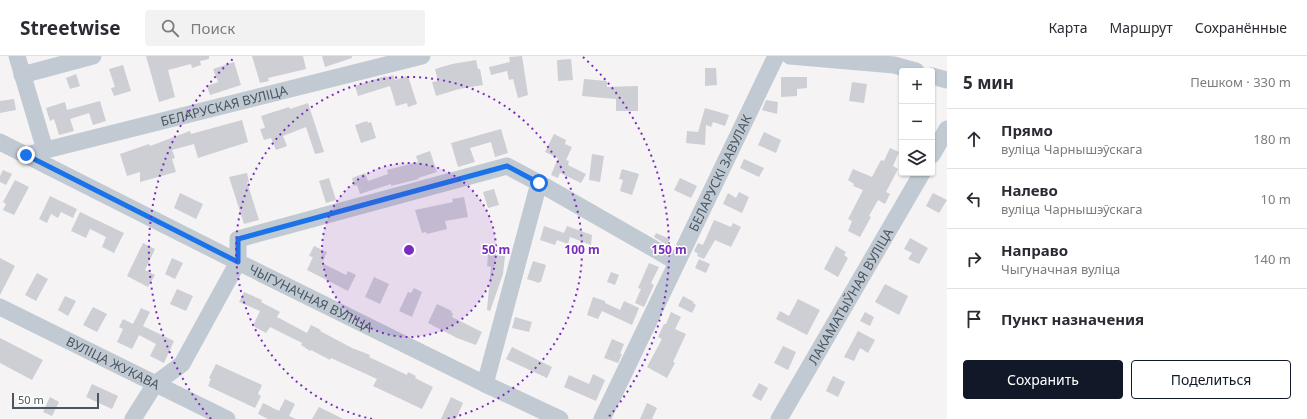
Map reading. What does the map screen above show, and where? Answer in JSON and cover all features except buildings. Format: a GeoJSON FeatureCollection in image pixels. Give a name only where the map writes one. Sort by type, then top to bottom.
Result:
{"type":"FeatureCollection","features":[{"type":"Feature","properties":{"kind":"street"},"geometry":{"type":"LineString","coordinates":[[17,56],[45,150]]}},
{"type":"Feature","properties":{"kind":"street"},"geometry":{"type":"LineString","coordinates":[[22,75],[93,56]]}},
{"type":"Feature","properties":{"kind":"street","name":"БЕЛАРУСКАЯ ВУЛІЦА"},"geometry":{"type":"LineString","coordinates":[[26,155],[422,56]]}},
{"type":"Feature","properties":{"kind":"street","name":"БЕЛАРУСКІ ЗАВУЛАК"},"geometry":{"type":"LineString","coordinates":[[602,419],[776,56]]}},
{"type":"Feature","properties":{"kind":"street"},"geometry":{"type":"LineString","coordinates":[[790,56],[894,60],[910,68]]}},
{"type":"Feature","properties":{"kind":"street"},"geometry":{"type":"LineString","coordinates":[[935,77],[947,80]]}},
{"type":"Feature","properties":{"kind":"street"},"geometry":{"type":"LineString","coordinates":[[935,150],[947,129]]}},
{"type":"Feature","properties":{"kind":"street","name":"ЧЫГУНАЧНАЯ ВУЛІЦА"},"geometry":{"type":"LineString","coordinates":[[0,142],[238,262],[485,384],[560,419]]}},
{"type":"Feature","properties":{"kind":"street"},"geometry":{"type":"LineString","coordinates":[[133,419],[155,384],[182,364],[238,262],[238,239],[507,166],[677,262]]}},
{"type":"Feature","properties":{"kind":"street","name":"ЛАКАМАТЫЎНАЯ ВУЛІЦА"},"geometry":{"type":"LineString","coordinates":[[778,419],[920,176]]}},
{"type":"Feature","properties":{"kind":"street"},"geometry":{"type":"LineString","coordinates":[[485,384],[539,183]]}},
{"type":"Feature","properties":{"kind":"street","name":"ВУЛІЦА ЖУКАВА"},"geometry":{"type":"LineString","coordinates":[[0,307],[227,419]]}},
{"type":"Feature","properties":{"kind":"street"},"geometry":{"type":"LineString","coordinates":[[181,397],[182,364]]}},
{"type":"Feature","properties":{"kind":"route"},"geometry":{"type":"LineString","coordinates":[[26,155],[238,262],[238,239],[507,166],[539,183]]}}]}
